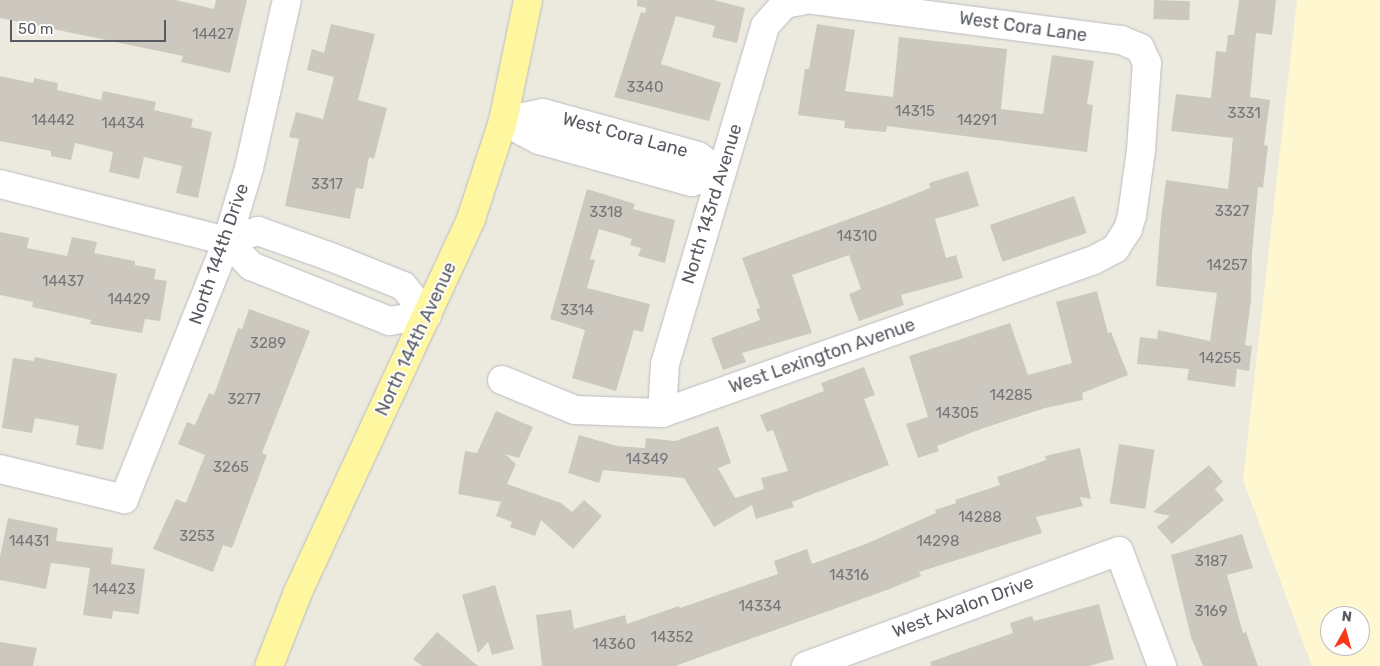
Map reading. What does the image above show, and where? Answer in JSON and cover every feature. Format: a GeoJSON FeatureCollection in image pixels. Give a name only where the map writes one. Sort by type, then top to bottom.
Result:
{"type":"FeatureCollection","features":[{"type":"Feature","properties":{"kind":"main road","name":"North 144th Avenue"},"geometry":{"type":"LineString","coordinates":[[269,666],[298,592],[471,219],[503,121],[528,0]]}},
{"type":"Feature","properties":{"kind":"street","name":"North 144th Drive"},"geometry":{"type":"LineString","coordinates":[[0,469],[124,499],[226,242],[249,168],[287,0]]}},
{"type":"Feature","properties":{"kind":"street","name":"West Cora Lane"},"geometry":{"type":"LineString","coordinates":[[815,0],[1121,40],[1140,48],[1147,63],[1147,73],[1141,150],[1128,228]]}},
{"type":"Feature","properties":{"kind":"street","name":"North 143rd Avenue"},"geometry":{"type":"LineString","coordinates":[[662,413],[665,364],[765,26],[795,2]]}},
{"type":"Feature","properties":{"kind":"street","name":"West Cora Lane"},"geometry":{"type":"LineString","coordinates":[[503,121],[544,113],[698,156],[722,173]]}},
{"type":"Feature","properties":{"kind":"street"},"geometry":{"type":"LineString","coordinates":[[0,184],[226,242],[251,266],[389,321],[427,315],[404,286],[330,257],[258,231],[226,242]]}},
{"type":"Feature","properties":{"kind":"street","name":"West Lexington Avenue"},"geometry":{"type":"LineString","coordinates":[[502,380],[575,410],[662,413],[1092,261],[1115,248],[1128,228]]}},
{"type":"Feature","properties":{"kind":"street","name":"West Avalon Drive"},"geometry":{"type":"LineString","coordinates":[[806,666],[1120,551],[1162,666]]}},
{"type":"Feature","properties":{"kind":"shaded area"},"geometry":{"type":"Polygon","coordinates":[[[1297,0],[1380,0],[1380,666],[1312,666],[1243,480],[1297,0]]]}},
{"type":"Feature","properties":{"kind":"building"},"geometry":{"type":"Polygon","coordinates":[[[0,0],[176,0],[214,9],[216,0],[247,0],[230,73],[181,62],[183,56],[0,18],[0,0]]]}},
{"type":"Feature","properties":{"kind":"building"},"geometry":{"type":"Polygon","coordinates":[[[637,0],[714,0],[745,8],[737,43],[712,37],[715,26],[676,16],[661,64],[721,83],[709,121],[614,97],[641,12],[645,13],[646,8],[637,6],[637,0]]]}},
{"type":"Feature","properties":{"kind":"building"},"geometry":{"type":"Polygon","coordinates":[[[1154,0],[1190,1],[1189,20],[1153,19],[1154,0]]]}},
{"type":"Feature","properties":{"kind":"building"},"geometry":{"type":"Polygon","coordinates":[[[1239,0],[1276,0],[1272,35],[1256,33],[1250,97],[1270,100],[1264,145],[1268,146],[1263,188],[1258,187],[1252,253],[1251,300],[1245,345],[1252,346],[1249,371],[1237,369],[1235,387],[1187,380],[1189,369],[1137,364],[1140,337],[1157,339],[1158,330],[1210,341],[1217,293],[1156,286],[1161,218],[1166,180],[1228,189],[1233,138],[1171,131],[1176,94],[1211,98],[1216,51],[1226,52],[1228,35],[1234,35],[1239,0]]]}},
{"type":"Feature","properties":{"kind":"building"},"geometry":{"type":"Polygon","coordinates":[[[331,24],[375,34],[358,100],[387,108],[374,159],[369,157],[363,189],[356,188],[350,219],[285,206],[299,139],[289,137],[296,112],[323,119],[334,77],[307,70],[312,49],[324,53],[331,24]]]}},
{"type":"Feature","properties":{"kind":"building"},"geometry":{"type":"Polygon","coordinates":[[[817,24],[855,30],[845,91],[893,97],[899,37],[1007,49],[1001,109],[1017,111],[1043,114],[1052,55],[1094,61],[1087,104],[1093,105],[1087,152],[887,126],[886,132],[844,128],[845,121],[798,115],[805,69],[809,69],[817,24]]]}},
{"type":"Feature","properties":{"kind":"building"},"geometry":{"type":"Polygon","coordinates":[[[0,76],[33,83],[34,78],[58,83],[57,90],[101,100],[103,91],[156,102],[154,110],[193,119],[191,127],[212,132],[198,198],[176,193],[182,166],[144,157],[139,179],[109,172],[113,152],[75,143],[71,160],[51,156],[51,151],[0,141],[0,76]]]}},
{"type":"Feature","properties":{"kind":"building"},"geometry":{"type":"Polygon","coordinates":[[[968,171],[979,206],[935,219],[946,258],[956,255],[963,278],[901,295],[904,305],[859,321],[849,294],[861,289],[849,255],[792,275],[812,333],[742,353],[746,362],[723,370],[711,338],[760,320],[756,309],[760,308],[742,258],[930,188],[929,183],[968,171]]]}},
{"type":"Feature","properties":{"kind":"building"},"geometry":{"type":"Polygon","coordinates":[[[587,189],[635,204],[633,209],[675,220],[665,263],[638,256],[641,248],[630,245],[632,239],[599,229],[590,259],[595,260],[587,288],[650,304],[643,332],[634,330],[616,391],[572,378],[585,330],[550,319],[587,189]]]}},
{"type":"Feature","properties":{"kind":"building"},"geometry":{"type":"Polygon","coordinates":[[[1074,196],[1087,233],[1003,262],[990,225],[1074,196]]]}},
{"type":"Feature","properties":{"kind":"building"},"geometry":{"type":"Polygon","coordinates":[[[0,232],[29,238],[27,248],[67,256],[72,237],[97,242],[94,253],[135,261],[135,265],[156,269],[154,279],[167,281],[160,321],[145,319],[142,333],[90,324],[91,320],[32,307],[33,302],[0,295],[0,232]]]}},
{"type":"Feature","properties":{"kind":"building"},"geometry":{"type":"Polygon","coordinates":[[[1097,291],[1108,333],[1111,332],[1128,375],[1082,393],[1083,400],[1045,408],[981,429],[937,446],[939,451],[918,458],[906,424],[928,417],[909,356],[1010,323],[1028,375],[1072,363],[1056,302],[1097,291]]]}},
{"type":"Feature","properties":{"kind":"building"},"geometry":{"type":"Polygon","coordinates":[[[249,309],[310,331],[262,453],[267,455],[232,548],[223,545],[213,572],[153,549],[176,499],[186,503],[205,455],[178,444],[187,422],[195,425],[209,393],[214,395],[238,328],[242,329],[249,309]]]}},
{"type":"Feature","properties":{"kind":"building"},"geometry":{"type":"Polygon","coordinates":[[[35,357],[117,374],[103,450],[76,445],[79,426],[35,418],[32,433],[2,428],[13,358],[34,361],[35,357]]]}},
{"type":"Feature","properties":{"kind":"building"},"geometry":{"type":"Polygon","coordinates":[[[864,367],[875,395],[864,399],[889,465],[792,502],[794,507],[756,519],[752,505],[714,527],[684,478],[603,470],[599,483],[568,473],[579,435],[617,446],[645,448],[646,438],[675,441],[718,426],[731,463],[718,468],[735,498],[764,489],[761,478],[788,471],[773,430],[767,432],[760,415],[824,391],[821,383],[864,367]]]}},
{"type":"Feature","properties":{"kind":"building"},"geometry":{"type":"Polygon","coordinates":[[[496,411],[533,427],[519,458],[505,454],[516,464],[507,484],[561,503],[572,512],[584,500],[602,516],[573,549],[541,520],[535,536],[510,527],[512,522],[496,516],[501,502],[458,494],[465,451],[477,453],[496,411]]]}},
{"type":"Feature","properties":{"kind":"building"},"geometry":{"type":"Polygon","coordinates":[[[1119,444],[1155,450],[1145,509],[1110,503],[1119,444]]]}},
{"type":"Feature","properties":{"kind":"building"},"geometry":{"type":"Polygon","coordinates":[[[1080,448],[1091,499],[1080,497],[1083,506],[1036,517],[1042,533],[919,572],[921,576],[887,590],[675,666],[542,666],[536,615],[571,610],[574,629],[625,615],[627,624],[679,606],[680,608],[778,574],[774,561],[807,549],[812,564],[868,543],[936,513],[935,510],[956,503],[955,500],[1000,485],[997,477],[1046,460],[1045,456],[1080,448]]]}},
{"type":"Feature","properties":{"kind":"building"},"geometry":{"type":"Polygon","coordinates":[[[1209,465],[1223,482],[1215,489],[1224,500],[1172,544],[1157,527],[1170,516],[1153,512],[1209,465]]]}},
{"type":"Feature","properties":{"kind":"building"},"geometry":{"type":"Polygon","coordinates":[[[8,518],[58,528],[56,541],[113,548],[111,564],[145,569],[139,614],[113,611],[112,619],[83,615],[90,568],[51,563],[46,589],[0,580],[0,557],[8,518]]]}},
{"type":"Feature","properties":{"kind":"building"},"geometry":{"type":"Polygon","coordinates":[[[1242,534],[1253,568],[1227,575],[1243,633],[1246,632],[1258,666],[1203,666],[1191,637],[1171,555],[1242,534]]]}},
{"type":"Feature","properties":{"kind":"building"},"geometry":{"type":"Polygon","coordinates":[[[495,585],[514,649],[492,655],[488,642],[478,653],[462,595],[495,585]]]}},
{"type":"Feature","properties":{"kind":"building"},"geometry":{"type":"Polygon","coordinates":[[[1099,604],[1114,659],[1089,666],[931,666],[930,662],[1013,633],[1010,623],[1032,616],[1034,621],[1099,604]]]}},
{"type":"Feature","properties":{"kind":"building"},"geometry":{"type":"Polygon","coordinates":[[[437,632],[478,666],[422,666],[413,659],[437,632]]]}},
{"type":"Feature","properties":{"kind":"building"},"geometry":{"type":"Polygon","coordinates":[[[0,642],[37,648],[33,666],[0,666],[0,642]]]}}]}
